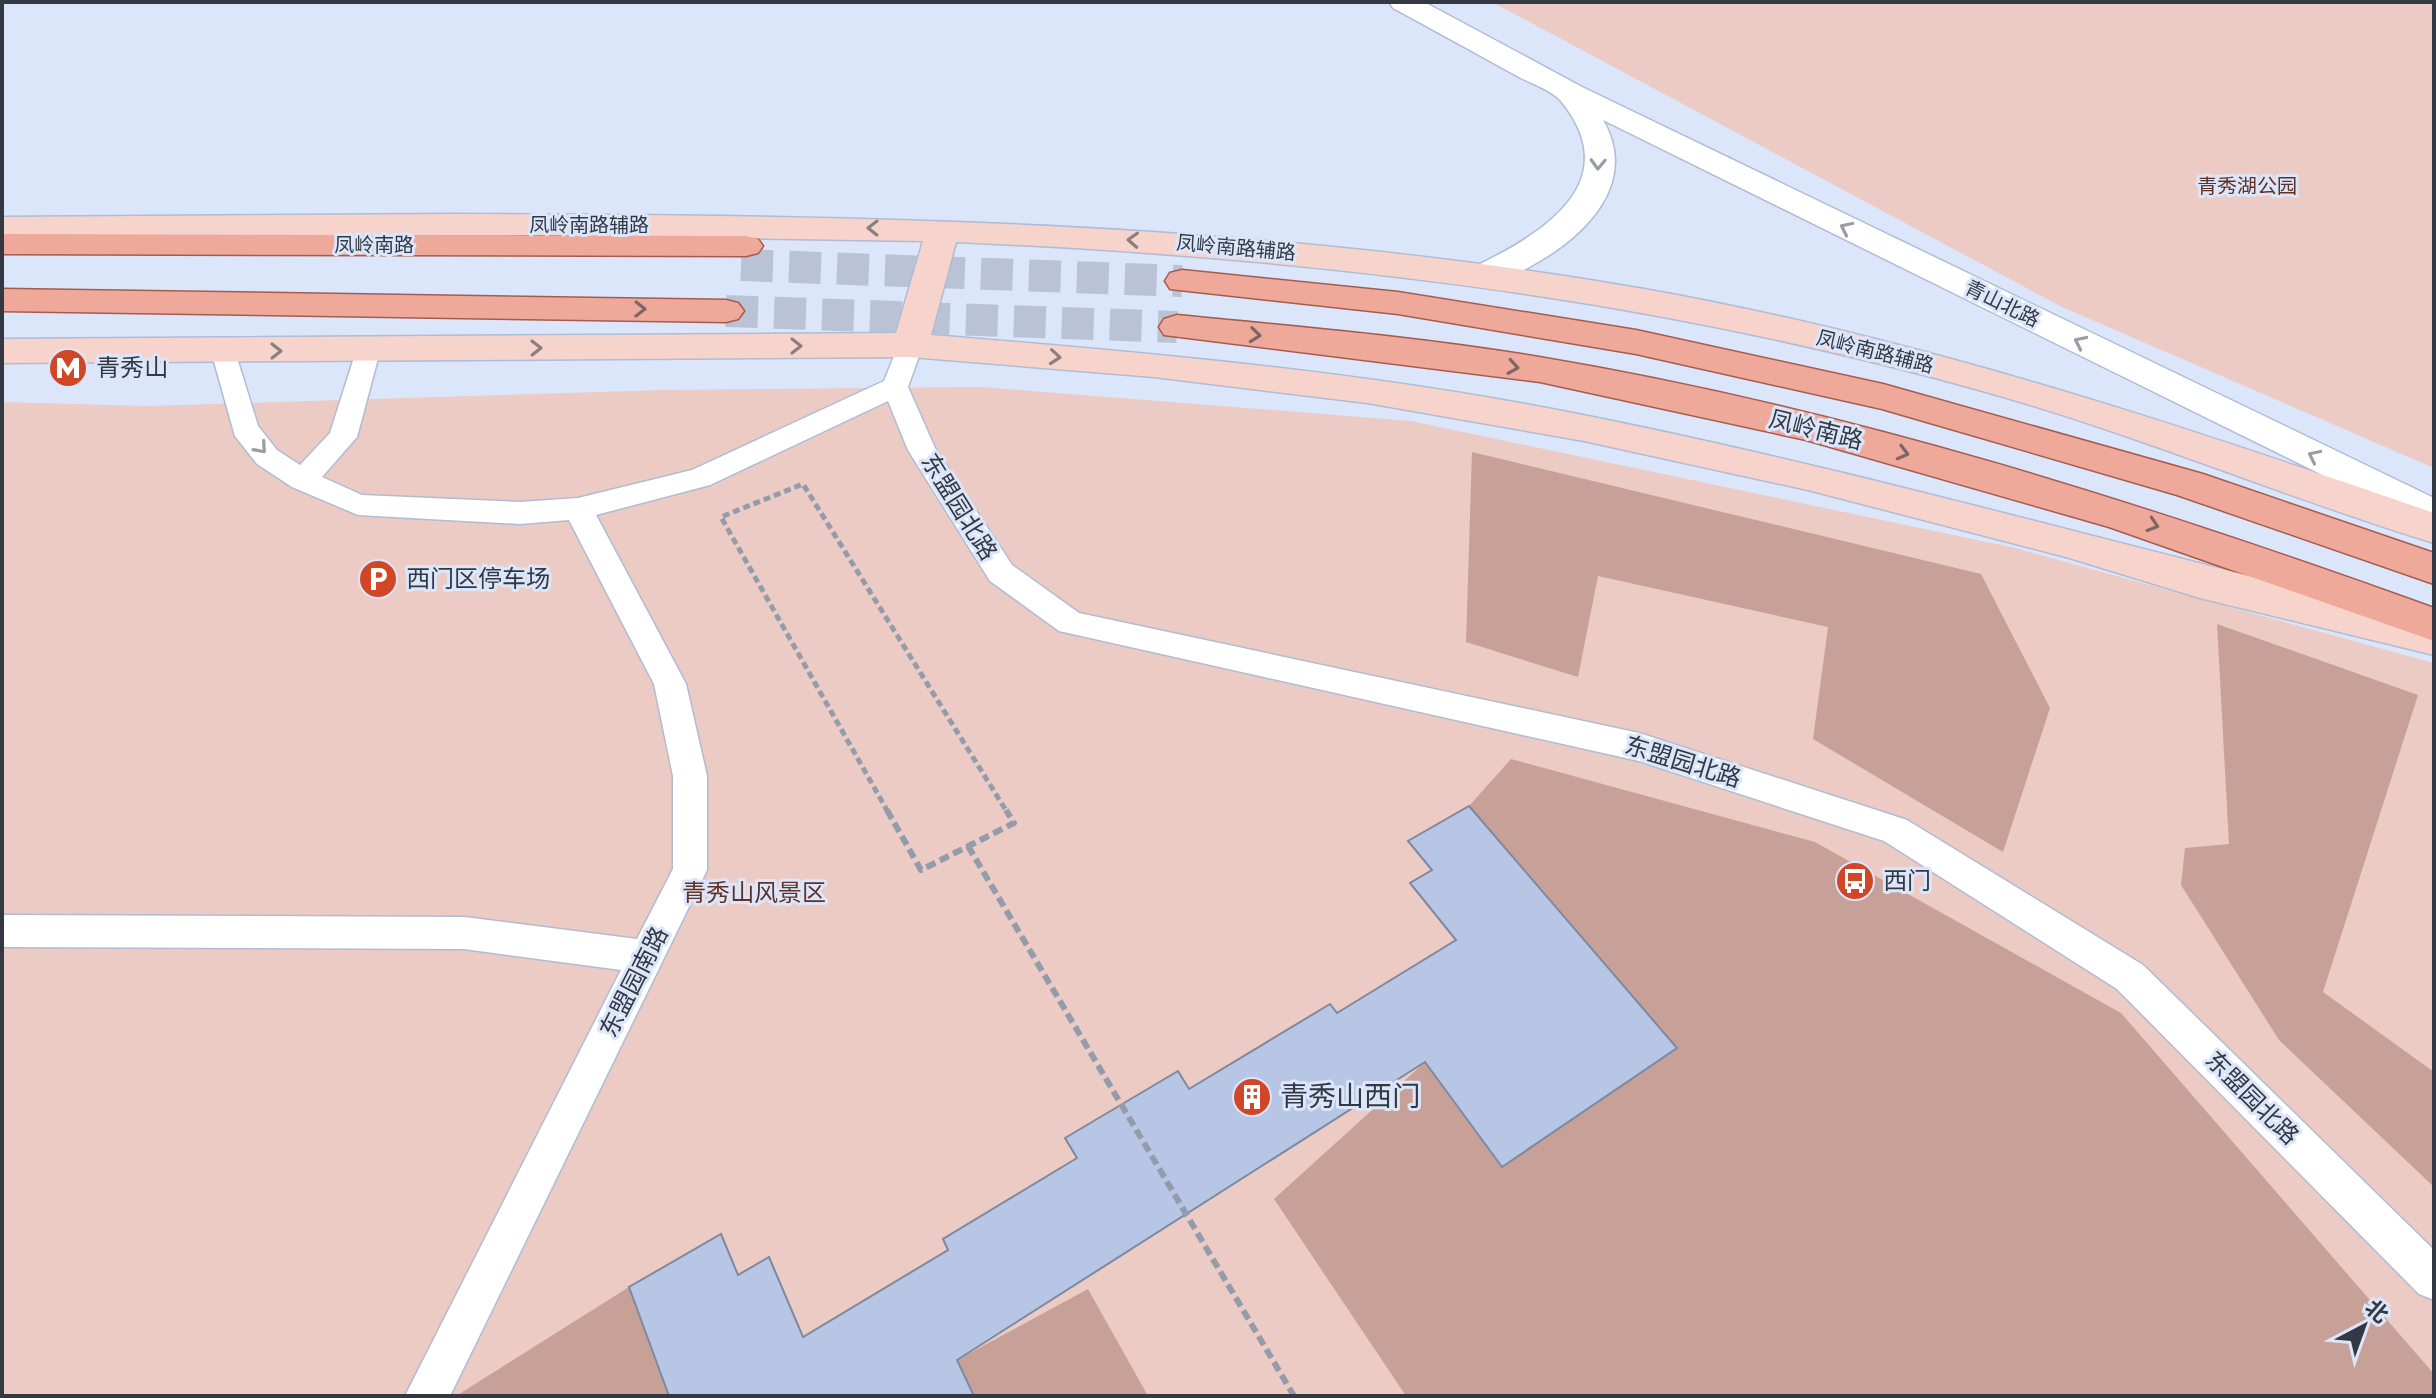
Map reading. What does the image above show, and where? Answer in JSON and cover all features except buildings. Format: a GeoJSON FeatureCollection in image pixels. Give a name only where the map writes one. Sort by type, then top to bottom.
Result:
{"type":"FeatureCollection","features":[{"type":"Feature","properties":{"kind":"main road","name":"凤岭南路"},"geometry":{"type":"LineString","coordinates":[[2,244],[744,256],[2,271]]}},
{"type":"Feature","properties":{"kind":"main road","name":"凤岭南路"},"geometry":{"type":"LineString","coordinates":[[2434,545],[2154,450],[1882,374],[1642,322],[1402,285],[1182,271],[1621,340],[1883,397],[2189,484],[2434,569]]}},
{"type":"Feature","properties":{"kind":"main road"},"geometry":{"type":"LineString","coordinates":[[2,300],[726,311]]}},
{"type":"Feature","properties":{"kind":"main road"},"geometry":{"type":"LineString","coordinates":[[2,324],[363,325],[563,308]]}},
{"type":"Feature","properties":{"kind":"main road","name":"凤岭南路"},"geometry":{"type":"LineString","coordinates":[[1177,327],[1389,348],[1590,379],[1818,429],[2073,499],[2253,558],[2434,625]]}},
{"type":"Feature","properties":{"kind":"street","name":"青山北路"},"geometry":{"type":"LineString","coordinates":[[1403,2],[1571,93],[2434,515]]}},
{"type":"Feature","properties":{"kind":"street"},"geometry":{"type":"LineString","coordinates":[[1486,275],[1545,243],[1564,229],[1594,193],[1600,167],[1598,142],[1571,93]]}},
{"type":"Feature","properties":{"kind":"street","name":"凤岭南路辅路"},"geometry":{"type":"LineString","coordinates":[[2,227],[405,224],[943,229],[1165,242],[1486,275],[1648,301],[1886,353],[2094,411],[2434,528]]}},
{"type":"Feature","properties":{"kind":"street"},"geometry":{"type":"LineString","coordinates":[[910,345],[943,229]]}},
{"type":"Feature","properties":{"kind":"street"},"geometry":{"type":"LineString","coordinates":[[2,351],[367,351],[910,345],[1154,365],[1367,390],[1584,428],[1808,476],[2066,542],[2200,582],[2434,638]]}},
{"type":"Feature","properties":{"kind":"lane"},"geometry":{"type":"LineString","coordinates":[[224,351],[245,429],[267,457],[302,480],[358,505],[520,513],[578,509],[700,478],[895,387],[910,345]]}},
{"type":"Feature","properties":{"kind":"lane"},"geometry":{"type":"LineString","coordinates":[[302,480],[343,437],[367,351]]}},
{"type":"Feature","properties":{"kind":"lane","name":"东盟园北路"},"geometry":{"type":"LineString","coordinates":[[895,387],[922,450],[1001,573],[1070,623],[1639,747],[1895,830],[2130,977],[2434,1279]]}},
{"type":"Feature","properties":{"kind":"lane","name":"东盟园南路"},"geometry":{"type":"LineString","coordinates":[[427,1396],[690,870],[690,776],[670,684],[578,509]]}},
{"type":"Feature","properties":{"kind":"lane"},"geometry":{"type":"LineString","coordinates":[[2,931],[464,933],[647,957]]}},
{"type":"Feature","properties":{"kind":"path"},"geometry":{"type":"LineString","coordinates":[[803,484],[1014,823],[968,846],[921,870],[721,517],[803,484]]}},
{"type":"Feature","properties":{"kind":"path"},"geometry":{"type":"LineString","coordinates":[[968,846],[1294,1396]]}},
{"type":"Feature","properties":{"kind":"green space","name":"青秀湖公园"},"geometry":{"type":"Polygon","coordinates":[[[1492,2],[2434,2],[2434,468],[2062,307],[1492,2]]]}},
{"type":"Feature","properties":{"kind":"green space","name":"青秀山风景区"},"geometry":{"type":"Polygon","coordinates":[[[981,387],[1411,421],[2015,548],[2434,663],[2434,1396],[2,1396],[2,402],[147,406],[666,390],[981,387]]]}},
{"type":"Feature","properties":{"kind":"shaded area"},"geometry":{"type":"Polygon","coordinates":[[[1472,452],[1981,574],[2050,708],[2003,852],[1813,739],[1828,627],[1598,576],[1578,677],[1466,642],[1472,452]]]}},
{"type":"Feature","properties":{"kind":"shaded area"},"geometry":{"type":"Polygon","coordinates":[[[2217,624],[2418,695],[2323,992],[2434,1072],[2434,1187],[2279,1040],[2181,885],[2185,848],[2229,844],[2217,624]]]}},
{"type":"Feature","properties":{"kind":"shaded area"},"geometry":{"type":"Polygon","coordinates":[[[1511,759],[1815,842],[2121,1013],[2434,1374],[2434,1396],[1406,1396],[1274,1199],[1425,1062],[1502,1167],[1677,1048],[1469,806],[1511,759]]]}},
{"type":"Feature","properties":{"kind":"shaded area"},"geometry":{"type":"Polygon","coordinates":[[[629,1287],[669,1396],[456,1396],[629,1287]]]}},
{"type":"Feature","properties":{"kind":"shaded area"},"geometry":{"type":"Polygon","coordinates":[[[1088,1289],[1148,1396],[974,1396],[957,1360],[1088,1289]]]}},
{"type":"Feature","properties":{"kind":"tunnel"},"geometry":{"type":"LineString","coordinates":[[741,265],[1182,281]]}},
{"type":"Feature","properties":{"kind":"tunnel"},"geometry":{"type":"LineString","coordinates":[[726,311],[1177,327]]}},
{"type":"Feature","properties":{"kind":"place","name":"青秀山"},"geometry":{"type":"Point","coordinates":[68,368]}},
{"type":"Feature","properties":{"kind":"place","name":"西门区停车场"},"geometry":{"type":"Point","coordinates":[378,579]}},
{"type":"Feature","properties":{"kind":"place","name":"西门"},"geometry":{"type":"Point","coordinates":[1855,881]}},
{"type":"Feature","properties":{"kind":"place","name":"青秀山西门"},"geometry":{"type":"Point","coordinates":[1252,1097]}}]}
